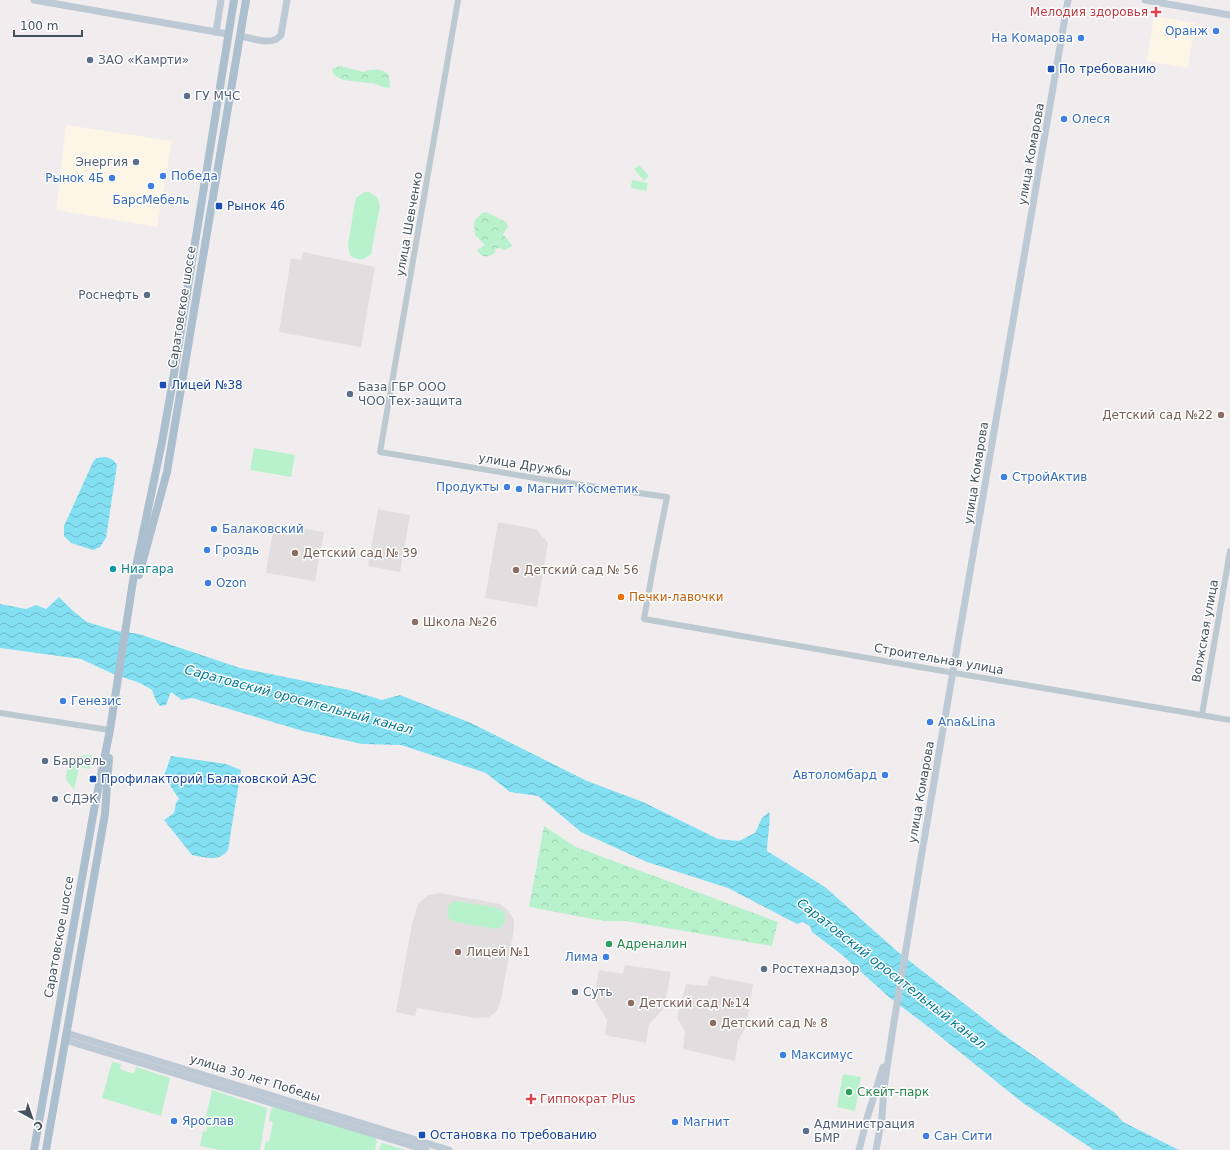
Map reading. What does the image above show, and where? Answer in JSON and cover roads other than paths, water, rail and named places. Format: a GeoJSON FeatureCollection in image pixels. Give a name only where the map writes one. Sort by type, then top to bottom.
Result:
{"type":"FeatureCollection","features":[{"type":"Feature","properties":{"kind":"main road"},"geometry":{"type":"LineString","coordinates":[[34,0],[268,42],[278,39],[281,35],[287,0]]}},
{"type":"Feature","properties":{"kind":"main road"},"geometry":{"type":"LineString","coordinates":[[216,32],[221,0]]}},
{"type":"Feature","properties":{"kind":"main road","name":"Саратовское шоссе"},"geometry":{"type":"LineString","coordinates":[[34,1150],[54,1034],[105,772],[133,581],[172,386],[234,0]]}},
{"type":"Feature","properties":{"kind":"main road","name":"Саратовское шоссе"},"geometry":{"type":"LineString","coordinates":[[128,615],[158,507],[168,464],[246,0]]}},
{"type":"Feature","properties":{"kind":"main road","name":"улица Комарова"},"geometry":{"type":"LineString","coordinates":[[893,1028],[1068,0]]}},
{"type":"Feature","properties":{"kind":"main road"},"geometry":{"type":"LineString","coordinates":[[1145,0],[1230,15]]}},
{"type":"Feature","properties":{"kind":"main road"},"geometry":{"type":"LineString","coordinates":[[149,500],[151,507],[158,507]]}},
{"type":"Feature","properties":{"kind":"main road","name":"Саратовское шоссе"},"geometry":{"type":"LineString","coordinates":[[46,1150],[105,814],[105,772]]}},
{"type":"Feature","properties":{"kind":"main road"},"geometry":{"type":"LineString","coordinates":[[859,1150],[893,1028]]}},
{"type":"Feature","properties":{"kind":"main road"},"geometry":{"type":"LineString","coordinates":[[876,1150],[882,1117],[884,1088],[893,1028]]}},
{"type":"Feature","properties":{"kind":"main road"},"geometry":{"type":"LineString","coordinates":[[54,1034],[65,1036],[426,1150]]}},
{"type":"Feature","properties":{"kind":"main road","name":"улица 30 лет Победы"},"geometry":{"type":"LineString","coordinates":[[65,1036],[449,1150]]}},
{"type":"Feature","properties":{"kind":"main road"},"geometry":{"type":"LineString","coordinates":[[868,1115],[873,1114],[882,1117]]}},
{"type":"Feature","properties":{"kind":"street","name":"улица Шевченко"},"geometry":{"type":"LineString","coordinates":[[380,452],[458,0]]}},
{"type":"Feature","properties":{"kind":"street","name":"улица Дружбы"},"geometry":{"type":"LineString","coordinates":[[380,452],[541,479],[667,497],[644,619]]}},
{"type":"Feature","properties":{"kind":"street","name":"Волжская улица"},"geometry":{"type":"LineString","coordinates":[[1202,715],[1230,550]]}},
{"type":"Feature","properties":{"kind":"street","name":"Строительная улица"},"geometry":{"type":"LineString","coordinates":[[644,619],[815,650],[954,672],[1230,720]]}},
{"type":"Feature","properties":{"kind":"street"},"geometry":{"type":"LineString","coordinates":[[0,713],[110,730]]}},
{"type":"Feature","properties":{"kind":"water"},"geometry":{"type":"Polygon","coordinates":[[[106,457],[113,460],[117,465],[106,538],[100,547],[93,550],[71,543],[64,536],[64,526],[93,462],[96,458],[106,457]]]}},
{"type":"Feature","properties":{"kind":"water","name":"Саратовский оросительный канал"},"geometry":{"type":"Polygon","coordinates":[[[59,597],[87,622],[117,631],[139,634],[240,668],[349,690],[382,700],[400,695],[471,723],[587,781],[643,802],[718,839],[739,841],[755,833],[762,818],[769,812],[770,820],[767,851],[825,887],[898,952],[1007,1037],[1115,1113],[1123,1122],[1179,1150],[1094,1150],[1023,1103],[890,998],[841,954],[812,932],[810,926],[803,922],[797,924],[728,888],[647,862],[581,832],[538,796],[510,792],[486,773],[401,745],[362,744],[303,731],[192,698],[182,700],[171,692],[166,705],[160,706],[156,701],[152,690],[140,683],[111,673],[81,659],[0,648],[0,604],[26,609],[36,605],[46,609],[59,597]]]}},
{"type":"Feature","properties":{"kind":"water"},"geometry":{"type":"Polygon","coordinates":[[[171,756],[226,764],[241,770],[228,850],[220,857],[207,858],[192,855],[164,820],[174,813],[176,803],[179,799],[164,776],[171,756]]]}},
{"type":"Feature","properties":{"kind":"place","name":"Мелодия здоровья"},"geometry":{"type":"Point","coordinates":[1156,12]}},
{"type":"Feature","properties":{"kind":"place","name":"Оранж"},"geometry":{"type":"Point","coordinates":[1216,31]}},
{"type":"Feature","properties":{"kind":"place","name":"На Комарова"},"geometry":{"type":"Point","coordinates":[1081,38]}},
{"type":"Feature","properties":{"kind":"place","name":"ЗАО «Камрти»"},"geometry":{"type":"Point","coordinates":[90,60]}},
{"type":"Feature","properties":{"kind":"place","name":"По требованию"},"geometry":{"type":"Point","coordinates":[1051,69]}},
{"type":"Feature","properties":{"kind":"place","name":"ГУ МЧС"},"geometry":{"type":"Point","coordinates":[187,96]}},
{"type":"Feature","properties":{"kind":"place","name":"Олеся"},"geometry":{"type":"Point","coordinates":[1064,119]}},
{"type":"Feature","properties":{"kind":"place","name":"Энергия"},"geometry":{"type":"Point","coordinates":[136,162]}},
{"type":"Feature","properties":{"kind":"place","name":"Победа"},"geometry":{"type":"Point","coordinates":[163,176]}},
{"type":"Feature","properties":{"kind":"place","name":"Рынок 4Б"},"geometry":{"type":"Point","coordinates":[112,178]}},
{"type":"Feature","properties":{"kind":"place","name":"БарсМебель"},"geometry":{"type":"Point","coordinates":[151,186]}},
{"type":"Feature","properties":{"kind":"place","name":"Рынок 4б"},"geometry":{"type":"Point","coordinates":[219,206]}},
{"type":"Feature","properties":{"kind":"place","name":"Роснефть"},"geometry":{"type":"Point","coordinates":[147,295]}},
{"type":"Feature","properties":{"kind":"place","name":"Лицей №38"},"geometry":{"type":"Point","coordinates":[163,385]}},
{"type":"Feature","properties":{"kind":"place","name":"База ГБР ООО ЧОО Тех-защита"},"geometry":{"type":"Point","coordinates":[350,394]}},
{"type":"Feature","properties":{"kind":"place","name":"Детский сад №22"},"geometry":{"type":"Point","coordinates":[1221,415]}},
{"type":"Feature","properties":{"kind":"place","name":"СтройАктив"},"geometry":{"type":"Point","coordinates":[1004,477]}},
{"type":"Feature","properties":{"kind":"place","name":"Продукты"},"geometry":{"type":"Point","coordinates":[507,487]}},
{"type":"Feature","properties":{"kind":"place","name":"Магнит Косметик"},"geometry":{"type":"Point","coordinates":[519,489]}},
{"type":"Feature","properties":{"kind":"place","name":"Балаковский"},"geometry":{"type":"Point","coordinates":[214,529]}},
{"type":"Feature","properties":{"kind":"place","name":"Гроздь"},"geometry":{"type":"Point","coordinates":[207,550]}},
{"type":"Feature","properties":{"kind":"place","name":"Детский сад № 39"},"geometry":{"type":"Point","coordinates":[295,553]}},
{"type":"Feature","properties":{"kind":"place","name":"Ниагара"},"geometry":{"type":"Point","coordinates":[113,569]}},
{"type":"Feature","properties":{"kind":"place","name":"Детский сад № 56"},"geometry":{"type":"Point","coordinates":[516,570]}},
{"type":"Feature","properties":{"kind":"place","name":"Ozon"},"geometry":{"type":"Point","coordinates":[208,583]}},
{"type":"Feature","properties":{"kind":"place","name":"Печки-лавочки"},"geometry":{"type":"Point","coordinates":[621,597]}},
{"type":"Feature","properties":{"kind":"place","name":"Школа №26"},"geometry":{"type":"Point","coordinates":[415,622]}},
{"type":"Feature","properties":{"kind":"place","name":"Генезис"},"geometry":{"type":"Point","coordinates":[63,701]}},
{"type":"Feature","properties":{"kind":"place","name":"Ana&Lina"},"geometry":{"type":"Point","coordinates":[930,722]}},
{"type":"Feature","properties":{"kind":"place","name":"Баррель"},"geometry":{"type":"Point","coordinates":[45,761]}},
{"type":"Feature","properties":{"kind":"place","name":"Автоломбард"},"geometry":{"type":"Point","coordinates":[885,775]}},
{"type":"Feature","properties":{"kind":"place","name":"Профилакторий Балаковской АЭС"},"geometry":{"type":"Point","coordinates":[93,779]}},
{"type":"Feature","properties":{"kind":"place","name":"СДЭК"},"geometry":{"type":"Point","coordinates":[55,799]}},
{"type":"Feature","properties":{"kind":"place","name":"Адреналин"},"geometry":{"type":"Point","coordinates":[609,944]}},
{"type":"Feature","properties":{"kind":"place","name":"Лицей №1"},"geometry":{"type":"Point","coordinates":[458,952]}},
{"type":"Feature","properties":{"kind":"place","name":"Лима"},"geometry":{"type":"Point","coordinates":[606,957]}},
{"type":"Feature","properties":{"kind":"place","name":"Ростехнадзор"},"geometry":{"type":"Point","coordinates":[764,969]}},
{"type":"Feature","properties":{"kind":"place","name":"Суть"},"geometry":{"type":"Point","coordinates":[575,992]}},
{"type":"Feature","properties":{"kind":"place","name":"Детский сад №14"},"geometry":{"type":"Point","coordinates":[631,1003]}},
{"type":"Feature","properties":{"kind":"place","name":"Детский сад № 8"},"geometry":{"type":"Point","coordinates":[713,1023]}},
{"type":"Feature","properties":{"kind":"place","name":"Максимус"},"geometry":{"type":"Point","coordinates":[783,1055]}},
{"type":"Feature","properties":{"kind":"place","name":"Скейт-парк"},"geometry":{"type":"Point","coordinates":[849,1092]}},
{"type":"Feature","properties":{"kind":"place","name":"Гиппократ Plus"},"geometry":{"type":"Point","coordinates":[531,1099]}},
{"type":"Feature","properties":{"kind":"place","name":"Ярослав"},"geometry":{"type":"Point","coordinates":[174,1121]}},
{"type":"Feature","properties":{"kind":"place","name":"Магнит"},"geometry":{"type":"Point","coordinates":[675,1122]}},
{"type":"Feature","properties":{"kind":"place","name":"Администрация БМР"},"geometry":{"type":"Point","coordinates":[806,1131]}},
{"type":"Feature","properties":{"kind":"place","name":"Остановка по требованию"},"geometry":{"type":"Point","coordinates":[422,1135]}},
{"type":"Feature","properties":{"kind":"place","name":"Сан Сити"},"geometry":{"type":"Point","coordinates":[926,1136]}}]}
